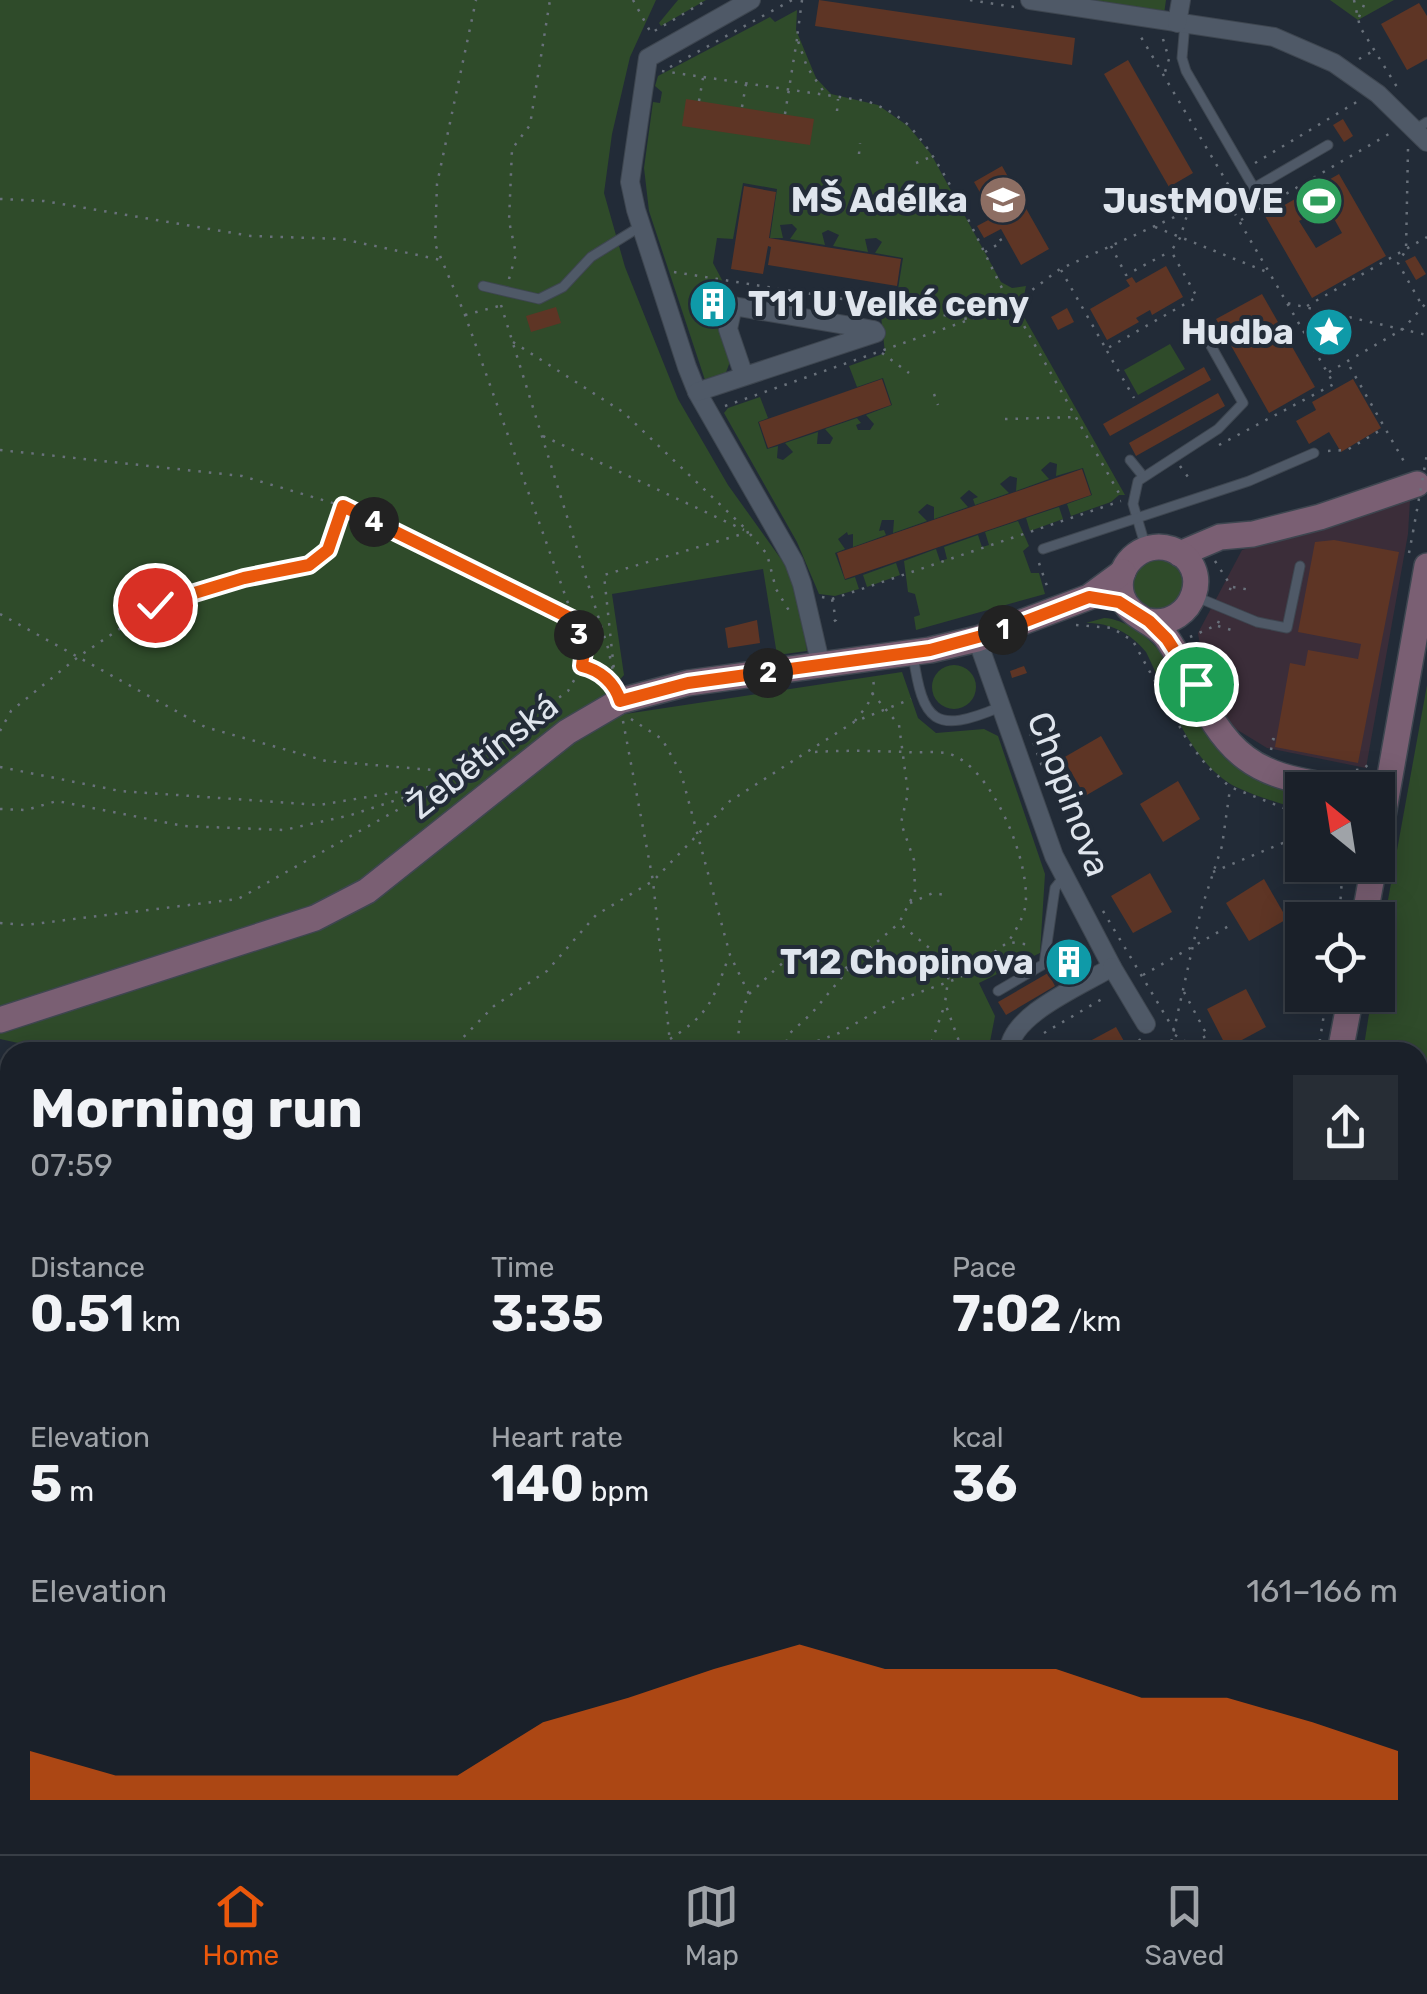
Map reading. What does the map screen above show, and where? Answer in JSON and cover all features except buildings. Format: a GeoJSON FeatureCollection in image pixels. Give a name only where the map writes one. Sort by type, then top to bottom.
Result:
{"type":"FeatureCollection","features":[{"type":"Feature","properties":{"kind":"street"},"geometry":{"type":"LineString","coordinates":[[750,0],[648,58],[630,182],[697,392],[794,562],[819,630],[821,666]]}},
{"type":"Feature","properties":{"kind":"street"},"geometry":{"type":"LineString","coordinates":[[1180,0],[1181,23]]}},
{"type":"Feature","properties":{"kind":"street"},"geometry":{"type":"LineString","coordinates":[[1028,5],[1274,38],[1334,63],[1378,94],[1416,135]]}},
{"type":"Feature","properties":{"kind":"street"},"geometry":{"type":"LineString","coordinates":[[697,392],[876,333],[733,306],[728,329],[744,376]]}},
{"type":"Feature","properties":{"kind":"street"},"geometry":{"type":"LineString","coordinates":[[1180,554],[1220,537],[1252,534],[1330,514],[1412,475]]}},
{"type":"Feature","properties":{"kind":"street"},"geometry":{"type":"LineString","coordinates":[[1196,684],[1185,629],[1192,596],[1191,566],[1180,554],[1162,547],[1133,556],[1122,572],[1121,590],[1126,604],[1140,618],[1170,621],[1192,596],[1214,559],[1252,534]]}},
{"type":"Feature","properties":{"kind":"street"},"geometry":{"type":"LineString","coordinates":[[1385,772],[1418,558]]}},
{"type":"Feature","properties":{"kind":"street","name":"Žebětínská"},"geometry":{"type":"LineString","coordinates":[[0,1020],[315,918],[346,904],[406,862],[566,732],[611,704],[662,688],[913,652],[976,638],[1089,597],[1122,572]]}},
{"type":"Feature","properties":{"kind":"street"},"geometry":{"type":"LineString","coordinates":[[1089,597],[1126,604]]}},
{"type":"Feature","properties":{"kind":"street"},"geometry":{"type":"LineString","coordinates":[[1149,621],[1167,639],[1196,684],[1218,730],[1243,756],[1270,772],[1285,774]]}},
{"type":"Feature","properties":{"kind":"street","name":"Chopinova"},"geometry":{"type":"LineString","coordinates":[[976,638],[1063,878],[1139,1025]]}},
{"type":"Feature","properties":{"kind":"street"},"geometry":{"type":"LineString","coordinates":[[1009,1042],[1022,1020],[1112,968]]}},
{"type":"Feature","properties":{"kind":"street"},"geometry":{"type":"LineString","coordinates":[[1342,1042],[1347,1012]]}},
{"type":"Feature","properties":{"kind":"lane"},"geometry":{"type":"LineString","coordinates":[[1181,23],[1186,72],[1254,188],[1328,145]]}},
{"type":"Feature","properties":{"kind":"lane"},"geometry":{"type":"LineString","coordinates":[[483,286],[539,299],[563,287],[591,256],[641,226]]}},
{"type":"Feature","properties":{"kind":"lane"},"geometry":{"type":"LineString","coordinates":[[1146,549],[1133,498],[1138,480],[1218,429],[1242,402],[1206,337]]}},
{"type":"Feature","properties":{"kind":"lane"},"geometry":{"type":"LineString","coordinates":[[1043,549],[1249,480],[1314,453]]}},
{"type":"Feature","properties":{"kind":"lane"},"geometry":{"type":"LineString","coordinates":[[1130,460],[1143,476]]}},
{"type":"Feature","properties":{"kind":"lane"},"geometry":{"type":"LineString","coordinates":[[1192,596],[1257,622],[1286,628],[1300,566]]}},
{"type":"Feature","properties":{"kind":"lane"},"geometry":{"type":"LineString","coordinates":[[913,652],[920,696],[929,712],[944,721],[975,718],[1000,707]]}},
{"type":"Feature","properties":{"kind":"lane"},"geometry":{"type":"LineString","coordinates":[[998,991],[1044,964],[1056,888],[1063,878]]}},
{"type":"Feature","properties":{"kind":"path"},"geometry":{"type":"LineString","coordinates":[[0,923],[26,925],[238,899],[442,785],[568,690],[582,666],[584,650],[574,620],[465,315],[435,244],[437,184],[476,0]]}},
{"type":"Feature","properties":{"kind":"path"},"geometry":{"type":"LineString","coordinates":[[550,0],[530,125],[512,149],[509,221],[516,254],[501,305],[608,648],[616,687]]}},
{"type":"Feature","properties":{"kind":"path"},"geometry":{"type":"LineString","coordinates":[[633,0],[651,33],[707,0]]}},
{"type":"Feature","properties":{"kind":"path"},"geometry":{"type":"LineString","coordinates":[[792,0],[676,65],[657,70],[867,101],[890,110],[910,127],[932,156],[1004,292]]}},
{"type":"Feature","properties":{"kind":"path"},"geometry":{"type":"LineString","coordinates":[[785,114],[802,0]]}},
{"type":"Feature","properties":{"kind":"path"},"geometry":{"type":"LineString","coordinates":[[970,0],[1028,5]]}},
{"type":"Feature","properties":{"kind":"path"},"geometry":{"type":"LineString","coordinates":[[1354,0],[1358,20],[1399,90]]}},
{"type":"Feature","properties":{"kind":"path"},"geometry":{"type":"LineString","coordinates":[[1358,20],[1366,0]]}},
{"type":"Feature","properties":{"kind":"path"},"geometry":{"type":"LineString","coordinates":[[1024,296],[1060,269],[1232,191],[1135,28],[1147,31]]}},
{"type":"Feature","properties":{"kind":"path"},"geometry":{"type":"LineString","coordinates":[[1158,34],[1165,41],[1169,59],[1164,76]]}},
{"type":"Feature","properties":{"kind":"path"},"geometry":{"type":"LineString","coordinates":[[797,38],[807,67],[826,95]]}},
{"type":"Feature","properties":{"kind":"path"},"geometry":{"type":"LineString","coordinates":[[1360,59],[1374,51]]}},
{"type":"Feature","properties":{"kind":"path"},"geometry":{"type":"LineString","coordinates":[[700,101],[703,76]]}},
{"type":"Feature","properties":{"kind":"path"},"geometry":{"type":"LineString","coordinates":[[742,107],[746,82]]}},
{"type":"Feature","properties":{"kind":"path"},"geometry":{"type":"LineString","coordinates":[[1243,170],[1366,97]]}},
{"type":"Feature","properties":{"kind":"path"},"geometry":{"type":"LineString","coordinates":[[837,111],[838,98]]}},
{"type":"Feature","properties":{"kind":"path"},"geometry":{"type":"LineString","coordinates":[[1240,221],[1416,135]]}},
{"type":"Feature","properties":{"kind":"path"},"geometry":{"type":"LineString","coordinates":[[1416,135],[1408,142],[1406,250],[1398,263],[1423,307]]}},
{"type":"Feature","properties":{"kind":"path"},"geometry":{"type":"LineString","coordinates":[[859,154],[860,144]]}},
{"type":"Feature","properties":{"kind":"path"},"geometry":{"type":"LineString","coordinates":[[916,163],[932,156]]}},
{"type":"Feature","properties":{"kind":"path"},"geometry":{"type":"LineString","coordinates":[[1214,448],[1334,384],[1224,194]]}},
{"type":"Feature","properties":{"kind":"path"},"geometry":{"type":"LineString","coordinates":[[0,199],[44,201],[250,236],[342,240],[442,260]]}},
{"type":"Feature","properties":{"kind":"path"},"geometry":{"type":"LineString","coordinates":[[1110,245],[1126,275],[1171,251],[1189,211]]}},
{"type":"Feature","properties":{"kind":"path"},"geometry":{"type":"LineString","coordinates":[[1155,226],[1269,272]]}},
{"type":"Feature","properties":{"kind":"path"},"geometry":{"type":"LineString","coordinates":[[984,252],[1002,242],[996,232]]}},
{"type":"Feature","properties":{"kind":"path"},"geometry":{"type":"LineString","coordinates":[[1305,307],[1427,238]]}},
{"type":"Feature","properties":{"kind":"path"},"geometry":{"type":"LineString","coordinates":[[1106,349],[1197,297],[1171,251]]}},
{"type":"Feature","properties":{"kind":"path"},"geometry":{"type":"LineString","coordinates":[[1060,269],[1134,398]]}},
{"type":"Feature","properties":{"kind":"path"},"geometry":{"type":"LineString","coordinates":[[666,270],[974,320]]}},
{"type":"Feature","properties":{"kind":"path"},"geometry":{"type":"LineString","coordinates":[[1328,372],[1402,330],[1427,302]]}},
{"type":"Feature","properties":{"kind":"path"},"geometry":{"type":"LineString","coordinates":[[1287,303],[1427,335]]}},
{"type":"Feature","properties":{"kind":"path"},"geometry":{"type":"LineString","coordinates":[[465,315],[501,305]]}},
{"type":"Feature","properties":{"kind":"path"},"geometry":{"type":"LineString","coordinates":[[716,409],[997,310]]}},
{"type":"Feature","properties":{"kind":"path"},"geometry":{"type":"LineString","coordinates":[[816,591],[825,599],[832,599],[1123,500],[1019,317]]}},
{"type":"Feature","properties":{"kind":"path"},"geometry":{"type":"LineString","coordinates":[[512,342],[623,412],[749,532],[767,554],[776,589],[795,619],[819,630],[836,620],[832,599]]}},
{"type":"Feature","properties":{"kind":"path"},"geometry":{"type":"LineString","coordinates":[[882,352],[909,373]]}},
{"type":"Feature","properties":{"kind":"path"},"geometry":{"type":"LineString","coordinates":[[1350,367],[1412,475]]}},
{"type":"Feature","properties":{"kind":"path"},"geometry":{"type":"LineString","coordinates":[[934,394],[938,405]]}},
{"type":"Feature","properties":{"kind":"path"},"geometry":{"type":"LineString","coordinates":[[1005,419],[1078,417]]}},
{"type":"Feature","properties":{"kind":"path"},"geometry":{"type":"LineString","coordinates":[[1314,453],[1347,450],[1385,428]]}},
{"type":"Feature","properties":{"kind":"path"},"geometry":{"type":"LineString","coordinates":[[542,436],[749,532]]}},
{"type":"Feature","properties":{"kind":"path"},"geometry":{"type":"LineString","coordinates":[[0,450],[242,476],[343,506],[574,620]]}},
{"type":"Feature","properties":{"kind":"path"},"geometry":{"type":"LineString","coordinates":[[1418,558],[1413,532],[1427,454]]}},
{"type":"Feature","properties":{"kind":"path"},"geometry":{"type":"LineString","coordinates":[[1180,465],[1192,481]]}},
{"type":"Feature","properties":{"kind":"path"},"geometry":{"type":"LineString","coordinates":[[0,731],[11,711],[78,656],[155,605],[244,578],[309,565],[328,550],[343,506]]}},
{"type":"Feature","properties":{"kind":"path"},"geometry":{"type":"LineString","coordinates":[[616,687],[604,575],[749,532]]}},
{"type":"Feature","properties":{"kind":"path"},"geometry":{"type":"LineString","coordinates":[[1216,562],[1231,586],[1252,590]]}},
{"type":"Feature","properties":{"kind":"path"},"geometry":{"type":"LineString","coordinates":[[1039,564],[1051,594]]}},
{"type":"Feature","properties":{"kind":"path"},"geometry":{"type":"LineString","coordinates":[[1217,626],[1231,586]]}},
{"type":"Feature","properties":{"kind":"path"},"geometry":{"type":"LineString","coordinates":[[0,614],[206,726],[326,761],[459,772]]}},
{"type":"Feature","properties":{"kind":"path"},"geometry":{"type":"LineString","coordinates":[[1071,626],[1112,628],[1133,640],[1187,740],[1207,766],[1230,787],[1285,808]]}},
{"type":"Feature","properties":{"kind":"path"},"geometry":{"type":"LineString","coordinates":[[1192,636],[1217,626],[1238,632]]}},
{"type":"Feature","properties":{"kind":"path"},"geometry":{"type":"LineString","coordinates":[[854,722],[872,693],[873,680],[857,660]]}},
{"type":"Feature","properties":{"kind":"path"},"geometry":{"type":"LineString","coordinates":[[582,666],[594,668],[616,687]]}},
{"type":"Feature","properties":{"kind":"path"},"geometry":{"type":"LineString","coordinates":[[787,1042],[789,1034],[812,1014],[858,958],[899,923],[914,892],[914,860],[901,824],[908,793],[899,725],[872,693]]}},
{"type":"Feature","properties":{"kind":"path"},"geometry":{"type":"LineString","coordinates":[[460,1042],[494,1006],[547,971],[596,915],[653,881],[730,801],[854,722],[920,696]]}},
{"type":"Feature","properties":{"kind":"path"},"geometry":{"type":"LineString","coordinates":[[730,954],[712,1004],[696,1022],[670,1040],[653,881],[622,715],[662,739],[681,772],[730,954],[749,994]]}},
{"type":"Feature","properties":{"kind":"path"},"geometry":{"type":"LineString","coordinates":[[1024,718],[1043,769],[1032,774]]}},
{"type":"Feature","properties":{"kind":"path"},"geometry":{"type":"LineString","coordinates":[[1274,758],[1271,750],[1276,740]]}},
{"type":"Feature","properties":{"kind":"path"},"geometry":{"type":"LineString","coordinates":[[811,752],[864,749],[947,753],[970,764],[1005,818],[1020,856],[1026,888],[1025,909],[1008,942],[970,970],[813,1042]]}},
{"type":"Feature","properties":{"kind":"path"},"geometry":{"type":"LineString","coordinates":[[1360,772],[1371,758]]}},
{"type":"Feature","properties":{"kind":"path"},"geometry":{"type":"LineString","coordinates":[[0,768],[120,791],[319,804],[442,785]]}},
{"type":"Feature","properties":{"kind":"path"},"geometry":{"type":"LineString","coordinates":[[0,809],[26,810],[57,801],[184,826],[284,830],[351,815],[442,785]]}},
{"type":"Feature","properties":{"kind":"path"},"geometry":{"type":"LineString","coordinates":[[1171,1042],[1212,872],[1222,846],[1230,787]]}},
{"type":"Feature","properties":{"kind":"path"},"geometry":{"type":"LineString","coordinates":[[1212,872],[1285,842]]}},
{"type":"Feature","properties":{"kind":"path"},"geometry":{"type":"LineString","coordinates":[[909,904],[933,893],[945,895]]}},
{"type":"Feature","properties":{"kind":"path"},"geometry":{"type":"LineString","coordinates":[[1096,899],[1174,1032],[1187,1042]]}},
{"type":"Feature","properties":{"kind":"path"},"geometry":{"type":"LineString","coordinates":[[899,923],[950,964],[946,1003],[932,1042]]}},
{"type":"Feature","properties":{"kind":"path"},"geometry":{"type":"LineString","coordinates":[[1142,976],[1234,923]]}},
{"type":"Feature","properties":{"kind":"path"},"geometry":{"type":"LineString","coordinates":[[1008,942],[1031,945],[1048,941]]}},
{"type":"Feature","properties":{"kind":"path"},"geometry":{"type":"LineString","coordinates":[[739,1042],[740,1014],[749,994],[803,950],[819,950],[849,970]]}},
{"type":"Feature","properties":{"kind":"path"},"geometry":{"type":"LineString","coordinates":[[1184,991],[1209,1034],[1194,1042]]}},
{"type":"Feature","properties":{"kind":"path"},"geometry":{"type":"LineString","coordinates":[[1044,1033],[1114,995]]}},
{"type":"Feature","properties":{"kind":"path"},"geometry":{"type":"LineString","coordinates":[[946,1003],[960,1042]]}},
{"type":"Feature","properties":{"kind":"path"},"geometry":{"type":"LineString","coordinates":[[1320,1042],[1324,1012]]}},
{"type":"Feature","properties":{"kind":"path"},"geometry":{"type":"LineString","coordinates":[[1139,1025],[1144,1042]]}},
{"type":"Feature","properties":{"kind":"shaded area"},"geometry":{"type":"Polygon","coordinates":[[[1410,500],[1408,534],[1366,768],[1267,748],[1231,726],[1206,682],[1198,633],[1242,550],[1410,500]]]}},
{"type":"Feature","properties":{"kind":"green space"},"geometry":{"type":"Polygon","coordinates":[[[0,0],[656,0],[630,57],[612,134],[604,193],[625,267],[678,399],[728,485],[786,566],[799,603],[807,651],[777,655],[763,569],[612,594],[624,675],[606,695],[361,882],[311,908],[0,1009],[0,0]]]}},
{"type":"Feature","properties":{"kind":"green space"},"geometry":{"type":"Polygon","coordinates":[[[678,0],[706,0],[661,26],[659,23],[678,0]]]}},
{"type":"Feature","properties":{"kind":"green space"},"geometry":{"type":"Polygon","coordinates":[[[1076,0],[1166,0],[1163,21],[1076,0]]]}},
{"type":"Feature","properties":{"kind":"green space"},"geometry":{"type":"Polygon","coordinates":[[[1330,0],[1394,0],[1358,20],[1330,0]]]}},
{"type":"Feature","properties":{"kind":"green space"},"geometry":{"type":"Polygon","coordinates":[[[797,10],[796,30],[816,78],[831,94],[878,105],[908,126],[931,154],[1001,282],[1012,288],[1026,286],[1024,317],[1125,495],[1071,516],[1067,504],[1092,495],[1083,468],[1056,476],[1057,464],[1050,462],[1041,470],[1049,479],[1016,491],[1017,478],[1010,476],[1000,484],[1009,493],[975,505],[973,499],[978,497],[969,490],[960,498],[968,507],[934,519],[934,507],[927,504],[918,512],[927,521],[893,533],[894,520],[882,520],[879,531],[884,530],[886,535],[853,547],[853,534],[847,532],[838,539],[845,549],[835,553],[845,580],[855,577],[859,589],[835,596],[819,594],[797,542],[724,413],[760,397],[768,418],[758,422],[767,449],[778,446],[777,458],[783,460],[793,452],[785,443],[818,432],[817,444],[830,444],[833,438],[825,429],[857,418],[861,423],[856,425],[858,430],[870,430],[874,424],[866,415],[892,405],[883,378],[857,387],[849,366],[885,353],[881,316],[895,308],[903,258],[875,253],[882,242],[876,238],[865,239],[868,252],[833,246],[839,235],[828,230],[822,233],[825,245],[790,239],[797,229],[792,224],[780,225],[783,238],[770,238],[777,189],[743,183],[733,239],[717,238],[713,263],[730,295],[707,292],[704,311],[727,315],[731,359],[725,375],[705,380],[649,211],[644,168],[653,102],[660,103],[662,92],[655,86],[658,76],[770,17],[775,22],[797,10]]]}},
{"type":"Feature","properties":{"kind":"green space"},"geometry":{"type":"Polygon","coordinates":[[[1170,344],[1185,369],[1138,395],[1124,370],[1170,344]]]}},
{"type":"Feature","properties":{"kind":"green space"},"geometry":{"type":"Polygon","coordinates":[[[1059,507],[1063,519],[1030,531],[1026,518],[1059,507]]]}},
{"type":"Feature","properties":{"kind":"green space"},"geometry":{"type":"Polygon","coordinates":[[[1018,521],[1029,546],[1023,551],[1031,573],[1039,573],[1045,594],[916,630],[914,617],[920,615],[915,594],[908,592],[904,561],[936,549],[940,561],[947,559],[944,547],[978,535],[982,547],[989,545],[985,532],[1018,521]]]}},
{"type":"Feature","properties":{"kind":"green space"},"geometry":{"type":"Polygon","coordinates":[[[1158,560],[1176,567],[1183,585],[1176,603],[1158,610],[1140,603],[1133,585],[1140,567],[1158,560]]]}},
{"type":"Feature","properties":{"kind":"green space"},"geometry":{"type":"Polygon","coordinates":[[[896,563],[900,575],[867,587],[863,575],[896,563]]]}},
{"type":"Feature","properties":{"kind":"green space"},"geometry":{"type":"Polygon","coordinates":[[[1112,619],[1143,635],[1161,653],[1166,651],[1213,743],[1244,773],[1285,790],[1285,805],[1244,791],[1220,776],[1205,762],[1182,727],[1146,652],[1120,630],[1086,623],[1112,619]]]}},
{"type":"Feature","properties":{"kind":"green space"},"geometry":{"type":"Polygon","coordinates":[[[954,665],[970,671],[976,687],[970,703],[954,709],[938,703],[932,687],[938,671],[954,665]]]}},
{"type":"Feature","properties":{"kind":"green space"},"geometry":{"type":"Polygon","coordinates":[[[902,672],[918,718],[936,733],[984,729],[998,736],[1045,874],[1040,953],[979,983],[995,1016],[990,1042],[0,1039],[0,1032],[373,900],[573,741],[612,716],[902,672]]]}},
{"type":"Feature","properties":{"kind":"green space"},"geometry":{"type":"Polygon","coordinates":[[[1427,685],[1427,1042],[1365,1042],[1369,1012],[1395,1012],[1395,902],[1388,902],[1391,882],[1395,882],[1395,861],[1427,685]]]}},
{"type":"Feature","properties":{"kind":"place","name":"MŠ Adélka"},"geometry":{"type":"Point","coordinates":[1003,200]}},
{"type":"Feature","properties":{"kind":"place","name":"JustMOVE"},"geometry":{"type":"Point","coordinates":[1319,201]}},
{"type":"Feature","properties":{"kind":"place","name":"T11 U Velké ceny"},"geometry":{"type":"Point","coordinates":[713,304]}},
{"type":"Feature","properties":{"kind":"place","name":"Hudba"},"geometry":{"type":"Point","coordinates":[1329,332]}},
{"type":"Feature","properties":{"kind":"place","name":"T12 Chopinova"},"geometry":{"type":"Point","coordinates":[1069,962]}},
{"type":"Feature","properties":{"kind":"route"},"geometry":{"type":"LineString","coordinates":[[155,605],[244,578],[309,565],[328,550],[343,506],[574,620],[584,650],[582,666],[594,668],[616,687],[620,701],[688,683],[930,650],[1000,631],[1089,597],[1126,604],[1158,628],[1196,684]]}}]}
